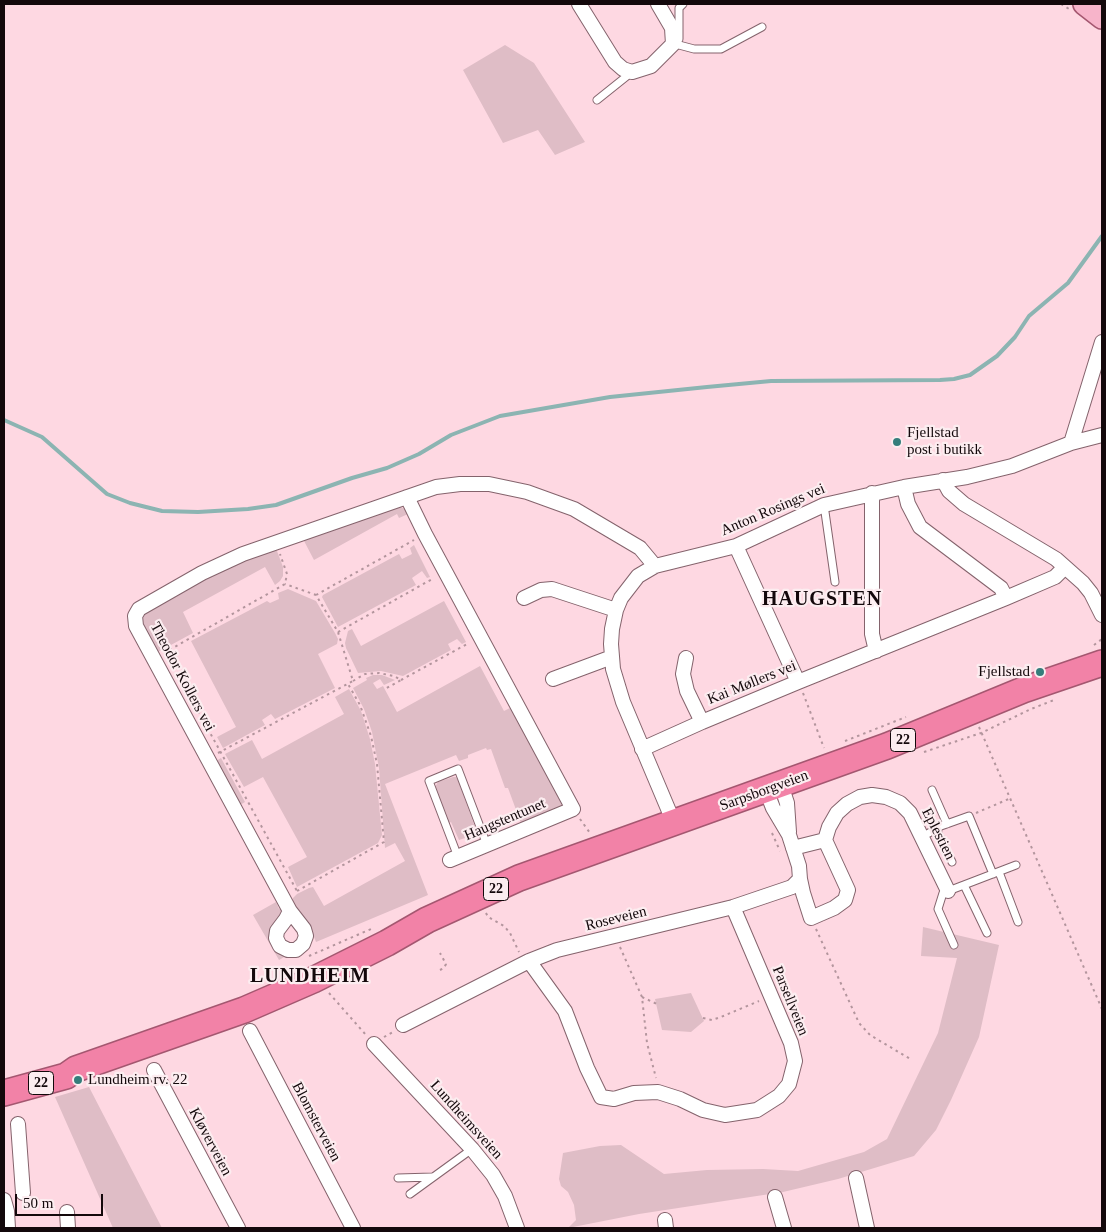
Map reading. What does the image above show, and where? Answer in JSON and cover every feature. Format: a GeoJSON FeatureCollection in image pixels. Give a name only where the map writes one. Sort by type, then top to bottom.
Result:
{"type":"FeatureCollection","features":[{"type":"Feature","properties":{"kind":"highway","name":"Sarpsborgveien"},"geometry":{"type":"LineString","coordinates":[[4,1093],[66,1076],[76,1069],[244,1010],[313,980],[387,943],[427,920],[519,878],[773,788],[896,742],[1023,690],[1102,663]]}},
{"type":"Feature","properties":{"kind":"highway","name":"Sarpsborgveien"},"geometry":{"type":"LineString","coordinates":[[4,1081],[64,1069],[76,1069]]}},
{"type":"Feature","properties":{"kind":"main road"},"geometry":{"type":"LineString","coordinates":[[1084,4],[1102,18]]}},
{"type":"Feature","properties":{"kind":"street"},"geometry":{"type":"LineString","coordinates":[[579,4],[615,62],[623,69],[632,72],[651,66],[676,44],[672,28],[658,4]]}},
{"type":"Feature","properties":{"kind":"street"},"geometry":{"type":"LineString","coordinates":[[1071,442],[1102,342]]}},
{"type":"Feature","properties":{"kind":"street","name":"Anton Rosings vei"},"geometry":{"type":"LineString","coordinates":[[674,823],[617,687],[612,657],[612,629],[616,610],[621,598],[638,576],[655,566],[736,546],[824,505],[904,487],[967,477],[1012,466],[1071,442],[1102,435]]}},
{"type":"Feature","properties":{"kind":"street"},"geometry":{"type":"LineString","coordinates":[[943,480],[949,491],[964,504],[1040,548],[1065,567],[1091,593],[1102,615]]}},
{"type":"Feature","properties":{"kind":"street","name":"Theodor Kollers vei"},"geometry":{"type":"LineString","coordinates":[[287,904],[136,626],[135,616],[139,609],[202,573],[243,554],[436,487],[460,484],[489,484],[527,492],[574,509],[640,548],[655,566]]}},
{"type":"Feature","properties":{"kind":"street"},"geometry":{"type":"LineString","coordinates":[[904,487],[908,504],[920,527],[1001,588],[1006,598]]}},
{"type":"Feature","properties":{"kind":"street"},"geometry":{"type":"LineString","coordinates":[[872,494],[872,634],[876,651]]}},
{"type":"Feature","properties":{"kind":"street"},"geometry":{"type":"LineString","coordinates":[[407,497],[445,572],[573,809]]}},
{"type":"Feature","properties":{"kind":"street"},"geometry":{"type":"LineString","coordinates":[[736,546],[798,682]]}},
{"type":"Feature","properties":{"kind":"street","name":"Kai Møllers vei"},"geometry":{"type":"LineString","coordinates":[[642,749],[798,682],[1055,577],[1065,567]]}},
{"type":"Feature","properties":{"kind":"street"},"geometry":{"type":"LineString","coordinates":[[524,598],[541,590],[552,589],[616,610]]}},
{"type":"Feature","properties":{"kind":"street"},"geometry":{"type":"LineString","coordinates":[[553,679],[612,657]]}},
{"type":"Feature","properties":{"kind":"street"},"geometry":{"type":"LineString","coordinates":[[686,658],[683,674],[687,690],[702,722]]}},
{"type":"Feature","properties":{"kind":"street"},"geometry":{"type":"LineString","coordinates":[[773,788],[787,803],[791,841],[799,866],[802,893],[811,918],[834,908],[845,900],[848,890],[825,840],[791,841]]}},
{"type":"Feature","properties":{"kind":"street","name":"Eplestien"},"geometry":{"type":"LineString","coordinates":[[825,840],[829,827],[837,813],[847,804],[860,797],[872,795],[886,797],[900,803],[910,813],[948,891]]}},
{"type":"Feature","properties":{"kind":"street","name":"Haugstentunet"},"geometry":{"type":"LineString","coordinates":[[454,859],[573,809]]}},
{"type":"Feature","properties":{"kind":"street","name":"Roseveien"},"geometry":{"type":"LineString","coordinates":[[403,1025],[527,962],[557,950],[734,906],[792,887],[800,879]]}},
{"type":"Feature","properties":{"kind":"street","name":"Parsellveien"},"geometry":{"type":"LineString","coordinates":[[527,962],[565,1011],[587,1068],[601,1097],[614,1099],[634,1093],[658,1092],[680,1099],[703,1110],[724,1115],[757,1110],[779,1096],[789,1084],[794,1061],[791,1043],[734,906]]}},
{"type":"Feature","properties":{"kind":"street","name":"Blomsterveien"},"geometry":{"type":"LineString","coordinates":[[250,1031],[353,1228]]}},
{"type":"Feature","properties":{"kind":"street","name":"Lundheimsveien"},"geometry":{"type":"LineString","coordinates":[[374,1044],[472,1149],[493,1175],[505,1196],[517,1228]]}},
{"type":"Feature","properties":{"kind":"street","name":"Kløverveien"},"geometry":{"type":"LineString","coordinates":[[154,1070],[238,1228]]}},
{"type":"Feature","properties":{"kind":"street"},"geometry":{"type":"LineString","coordinates":[[8,1228],[8,1211],[4,1200],[27,1192],[18,1124]]}},
{"type":"Feature","properties":{"kind":"street"},"geometry":{"type":"LineString","coordinates":[[856,1178],[867,1228]]}},
{"type":"Feature","properties":{"kind":"street"},"geometry":{"type":"LineString","coordinates":[[775,1197],[784,1228]]}},
{"type":"Feature","properties":{"kind":"street"},"geometry":{"type":"LineString","coordinates":[[67,1212],[68,1228]]}},
{"type":"Feature","properties":{"kind":"lane"},"geometry":{"type":"LineString","coordinates":[[683,4],[679,8],[676,44],[694,49],[722,49],[762,27]]}},
{"type":"Feature","properties":{"kind":"lane"},"geometry":{"type":"LineString","coordinates":[[597,100],[632,72]]}},
{"type":"Feature","properties":{"kind":"lane"},"geometry":{"type":"LineString","coordinates":[[824,505],[835,582]]}},
{"type":"Feature","properties":{"kind":"lane"},"geometry":{"type":"LineString","coordinates":[[454,859],[429,781],[458,769],[487,845]]}},
{"type":"Feature","properties":{"kind":"lane"},"geometry":{"type":"LineString","coordinates":[[932,790],[947,824]]}},
{"type":"Feature","properties":{"kind":"lane"},"geometry":{"type":"LineString","coordinates":[[922,837],[947,824],[969,816],[1018,922]]}},
{"type":"Feature","properties":{"kind":"lane"},"geometry":{"type":"LineString","coordinates":[[936,829],[952,862]]}},
{"type":"Feature","properties":{"kind":"lane"},"geometry":{"type":"LineString","coordinates":[[954,945],[938,909],[943,893],[1016,865]]}},
{"type":"Feature","properties":{"kind":"lane"},"geometry":{"type":"LineString","coordinates":[[964,885],[987,933]]}},
{"type":"Feature","properties":{"kind":"lane"},"geometry":{"type":"LineString","coordinates":[[410,1194],[472,1149]]}},
{"type":"Feature","properties":{"kind":"lane"},"geometry":{"type":"LineString","coordinates":[[398,1178],[432,1177]]}},
{"type":"Feature","properties":{"kind":"path"},"geometry":{"type":"LineString","coordinates":[[316,596],[425,534]]}},
{"type":"Feature","properties":{"kind":"path"},"geometry":{"type":"LineString","coordinates":[[154,658],[285,584],[287,574],[276,542]]}},
{"type":"Feature","properties":{"kind":"path"},"geometry":{"type":"LineString","coordinates":[[338,632],[445,572]]}},
{"type":"Feature","properties":{"kind":"path"},"geometry":{"type":"LineString","coordinates":[[285,584],[316,596],[338,632],[353,681]]}},
{"type":"Feature","properties":{"kind":"path"},"geometry":{"type":"LineString","coordinates":[[386,689],[480,637]]}},
{"type":"Feature","properties":{"kind":"path"},"geometry":{"type":"LineString","coordinates":[[208,760],[365,674],[386,674],[401,680]]}},
{"type":"Feature","properties":{"kind":"path"},"geometry":{"type":"LineString","coordinates":[[798,682],[824,748]]}},
{"type":"Feature","properties":{"kind":"path"},"geometry":{"type":"LineString","coordinates":[[287,904],[297,891],[384,842],[378,772],[371,736],[360,705],[348,684]]}},
{"type":"Feature","properties":{"kind":"path"},"geometry":{"type":"LineString","coordinates":[[192,701],[297,891]]}},
{"type":"Feature","properties":{"kind":"path"},"geometry":{"type":"LineString","coordinates":[[979,726],[1102,1009]]}},
{"type":"Feature","properties":{"kind":"path"},"geometry":{"type":"LineString","coordinates":[[969,816],[1011,798]]}},
{"type":"Feature","properties":{"kind":"path"},"geometry":{"type":"LineString","coordinates":[[573,809],[591,835]]}},
{"type":"Feature","properties":{"kind":"path"},"geometry":{"type":"LineString","coordinates":[[771,830],[783,858]]}},
{"type":"Feature","properties":{"kind":"path"},"geometry":{"type":"LineString","coordinates":[[484,909],[488,917],[504,926],[510,933],[527,962]]}},
{"type":"Feature","properties":{"kind":"path"},"geometry":{"type":"LineString","coordinates":[[811,918],[858,1023],[870,1035],[912,1060]]}},
{"type":"Feature","properties":{"kind":"path"},"geometry":{"type":"LineString","coordinates":[[615,936],[642,997],[648,1043],[658,1092]]}},
{"type":"Feature","properties":{"kind":"path"},"geometry":{"type":"LineString","coordinates":[[440,953],[446,964],[440,970]]}},
{"type":"Feature","properties":{"kind":"path"},"geometry":{"type":"LineString","coordinates":[[325,987],[332,998],[374,1044],[403,1025]]}},
{"type":"Feature","properties":{"kind":"path"},"geometry":{"type":"LineString","coordinates":[[703,1018],[712,1020],[771,996]]}},
{"type":"Feature","properties":{"kind":"path"},"geometry":{"type":"LineString","coordinates":[[642,997],[656,1004]]}},
{"type":"Feature","properties":{"kind":"shaded area"},"geometry":{"type":"Polygon","coordinates":[[[505,45],[534,63],[585,142],[555,155],[538,130],[503,143],[463,70],[505,45]]]}},
{"type":"Feature","properties":{"kind":"shaded area"},"geometry":{"type":"Polygon","coordinates":[[[398,506],[405,509],[408,514],[399,518],[397,514],[314,560],[303,539],[398,506]]]}},
{"type":"Feature","properties":{"kind":"shaded area"},"geometry":{"type":"Polygon","coordinates":[[[414,545],[430,577],[427,578],[422,571],[412,578],[416,585],[338,627],[322,597],[323,595],[399,554],[402,559],[412,554],[410,548],[414,545]]]}},
{"type":"Feature","properties":{"kind":"shaded area"},"geometry":{"type":"Polygon","coordinates":[[[275,550],[283,567],[283,576],[280,581],[275,585],[265,567],[183,612],[193,633],[158,652],[142,624],[144,613],[213,574],[275,550]]]}},
{"type":"Feature","properties":{"kind":"shaded area"},"geometry":{"type":"Polygon","coordinates":[[[288,589],[316,601],[338,639],[337,644],[318,654],[335,688],[275,719],[271,714],[262,720],[265,725],[223,748],[217,737],[236,727],[191,641],[267,601],[270,603],[279,599],[278,593],[288,589]]]}},
{"type":"Feature","properties":{"kind":"shaded area"},"geometry":{"type":"Polygon","coordinates":[[[444,601],[466,642],[462,644],[457,639],[448,644],[451,650],[403,676],[381,671],[358,673],[346,648],[345,643],[348,631],[352,629],[361,646],[444,601]]]}},
{"type":"Feature","properties":{"kind":"shaded area"},"geometry":{"type":"Polygon","coordinates":[[[480,666],[504,711],[512,707],[565,804],[562,809],[522,826],[508,788],[505,788],[491,749],[487,750],[486,748],[468,755],[468,758],[459,761],[456,755],[385,784],[428,895],[316,942],[310,926],[293,904],[293,898],[297,894],[313,887],[324,906],[405,861],[395,843],[385,848],[379,768],[372,732],[364,709],[353,688],[373,675],[382,675],[395,680],[384,685],[380,679],[373,683],[377,689],[383,686],[397,712],[480,666]]]}},
{"type":"Feature","properties":{"kind":"shaded area"},"geometry":{"type":"Polygon","coordinates":[[[349,689],[361,711],[370,739],[375,764],[382,835],[378,843],[297,887],[288,867],[307,857],[263,777],[244,787],[225,754],[252,740],[262,759],[344,714],[335,697],[349,689]]]}},
{"type":"Feature","properties":{"kind":"shaded area"},"geometry":{"type":"Polygon","coordinates":[[[221,758],[245,802],[240,805],[216,761],[221,758]]]}},
{"type":"Feature","properties":{"kind":"shaded area"},"geometry":{"type":"Polygon","coordinates":[[[456,777],[458,780],[476,830],[467,834],[468,837],[459,840],[451,822],[449,823],[435,787],[438,782],[456,777]]]}},
{"type":"Feature","properties":{"kind":"shaded area"},"geometry":{"type":"Polygon","coordinates":[[[276,902],[279,909],[282,907],[283,911],[279,919],[286,956],[279,960],[253,915],[276,902]]]}},
{"type":"Feature","properties":{"kind":"shaded area"},"geometry":{"type":"Polygon","coordinates":[[[923,927],[999,945],[979,1037],[936,1130],[914,1156],[838,1179],[783,1192],[639,1214],[568,1228],[576,1220],[574,1205],[568,1192],[561,1186],[559,1179],[563,1153],[600,1146],[621,1145],[664,1174],[707,1170],[763,1169],[798,1171],[864,1152],[887,1139],[938,1033],[957,958],[921,956],[923,927]]]}},
{"type":"Feature","properties":{"kind":"shaded area"},"geometry":{"type":"Polygon","coordinates":[[[691,993],[704,1021],[691,1032],[662,1030],[655,999],[691,993]]]}},
{"type":"Feature","properties":{"kind":"shaded area"},"geometry":{"type":"Polygon","coordinates":[[[89,1087],[162,1228],[113,1228],[55,1097],[89,1087]]]}},
{"type":"Feature","properties":{"kind":"waterway"},"geometry":{"type":"LineString","coordinates":[[4,420],[42,437],[107,494],[130,503],[162,511],[198,512],[276,505],[352,478],[387,468],[419,454],[451,435],[500,416],[610,397],[771,381],[940,380],[970,375],[997,356],[1015,337],[1029,316],[1068,283],[1102,236]]}},
{"type":"Feature","properties":{"kind":"place","name":"Fjellstad post i butikk"},"geometry":{"type":"Point","coordinates":[897,442]}},
{"type":"Feature","properties":{"kind":"place","name":"Fjellstad"},"geometry":{"type":"Point","coordinates":[1040,672]}},
{"type":"Feature","properties":{"kind":"place","name":"Lundheim rv. 22"},"geometry":{"type":"Point","coordinates":[78,1080]}},
{"type":"Feature","properties":{"kind":"district","name":"HAUGSTEN"},"geometry":{"type":"Point","coordinates":[822,600]}},
{"type":"Feature","properties":{"kind":"district","name":"LUNDHEIM"},"geometry":{"type":"Point","coordinates":[310,977]}}]}
